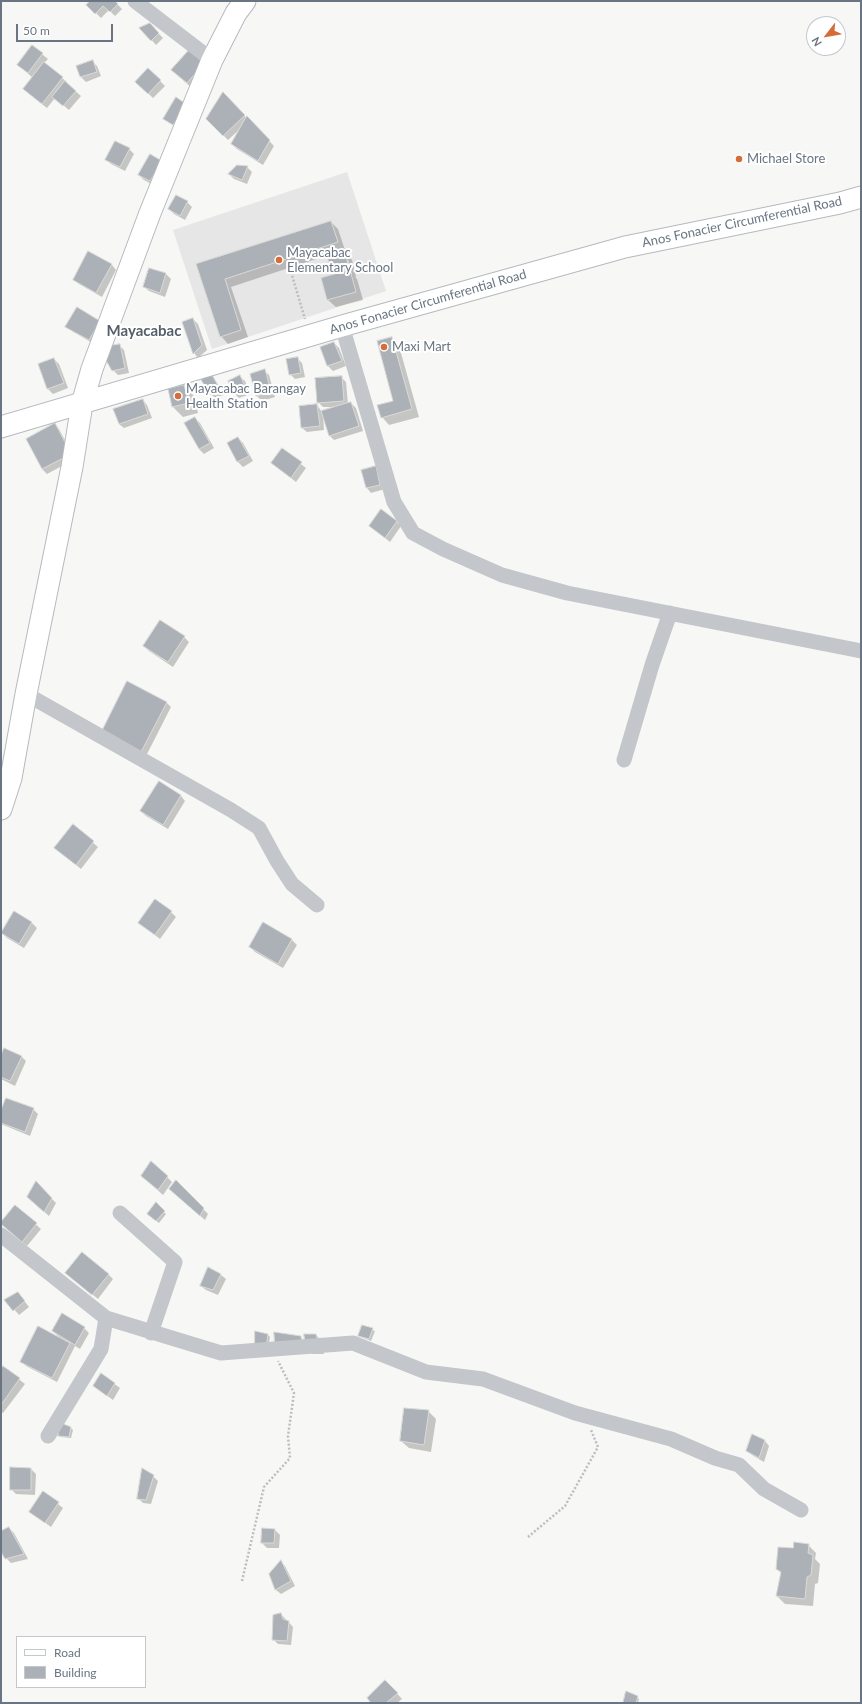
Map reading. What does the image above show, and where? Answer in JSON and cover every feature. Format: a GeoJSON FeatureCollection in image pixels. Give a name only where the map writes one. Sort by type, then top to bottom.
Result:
{"type":"FeatureCollection","features":[{"type":"Feature","properties":{"kind":"main road"},"geometry":{"type":"LineString","coordinates":[[1,809],[11,778],[26,694],[72,467],[82,404],[101,342],[150,213],[212,60],[236,13],[245,1]]}},
{"type":"Feature","properties":{"kind":"main road","name":"Anos Fonacier Circumferential Road"},"geometry":{"type":"LineString","coordinates":[[1,427],[310,335],[625,246],[840,203],[861,197]]}},
{"type":"Feature","properties":{"kind":"street"},"geometry":{"type":"LineString","coordinates":[[136,1],[212,60]]}},
{"type":"Feature","properties":{"kind":"street"},"geometry":{"type":"LineString","coordinates":[[342,326],[394,502],[413,533],[443,549],[502,575],[567,593],[861,651]]}},
{"type":"Feature","properties":{"kind":"street"},"geometry":{"type":"LineString","coordinates":[[624,760],[652,665],[670,613]]}},
{"type":"Feature","properties":{"kind":"street"},"geometry":{"type":"LineString","coordinates":[[26,694],[259,828],[277,861],[292,884],[317,905]]}},
{"type":"Feature","properties":{"kind":"street"},"geometry":{"type":"LineString","coordinates":[[120,1212],[175,1262],[151,1333]]}},
{"type":"Feature","properties":{"kind":"street"},"geometry":{"type":"LineString","coordinates":[[1,1235],[106,1318],[220,1353],[354,1344],[426,1372],[483,1379],[584,1416],[671,1439],[715,1458],[739,1465],[764,1489],[801,1510]]}},
{"type":"Feature","properties":{"kind":"street"},"geometry":{"type":"LineString","coordinates":[[48,1436],[101,1349],[106,1318]]}},
{"type":"Feature","properties":{"kind":"path"},"geometry":{"type":"LineString","coordinates":[[291,272],[310,335]]}},
{"type":"Feature","properties":{"kind":"path"},"geometry":{"type":"LineString","coordinates":[[242,1580],[264,1487],[290,1458],[288,1436],[294,1393],[272,1350]]}},
{"type":"Feature","properties":{"kind":"path"},"geometry":{"type":"LineString","coordinates":[[528,1537],[564,1506],[598,1447],[584,1416]]}},
{"type":"Feature","properties":{"kind":"shaded area","name":"Mayacabac Elementary School"},"geometry":{"type":"Polygon","coordinates":[[[347,172],[386,291],[212,349],[173,230],[347,172]]]}},
{"type":"Feature","properties":{"kind":"building"},"geometry":{"type":"Polygon","coordinates":[[[90,1],[115,1],[118,4],[110,12],[103,6],[95,14],[86,5],[90,1]]]}},
{"type":"Feature","properties":{"kind":"building"},"geometry":{"type":"Polygon","coordinates":[[[150,23],[159,33],[151,41],[139,28],[150,23]]]}},
{"type":"Feature","properties":{"kind":"building"},"geometry":{"type":"Polygon","coordinates":[[[32,45],[43,53],[28,73],[17,65],[32,45]]]}},
{"type":"Feature","properties":{"kind":"building"},"geometry":{"type":"Polygon","coordinates":[[[189,50],[204,63],[187,83],[171,70],[189,50]]]}},
{"type":"Feature","properties":{"kind":"building"},"geometry":{"type":"Polygon","coordinates":[[[93,60],[97,72],[80,77],[76,66],[93,60]]]}},
{"type":"Feature","properties":{"kind":"building"},"geometry":{"type":"Polygon","coordinates":[[[44,62],[63,77],[42,104],[23,89],[44,62]]]}},
{"type":"Feature","properties":{"kind":"building"},"geometry":{"type":"Polygon","coordinates":[[[148,68],[161,80],[148,94],[135,82],[148,68]]]}},
{"type":"Feature","properties":{"kind":"building"},"geometry":{"type":"Polygon","coordinates":[[[65,81],[76,91],[63,106],[52,97],[65,81]]]}},
{"type":"Feature","properties":{"kind":"building"},"geometry":{"type":"Polygon","coordinates":[[[223,92],[245,115],[223,136],[206,119],[223,92]]]}},
{"type":"Feature","properties":{"kind":"building"},"geometry":{"type":"Polygon","coordinates":[[[176,97],[186,104],[173,125],[163,119],[176,97]]]}},
{"type":"Feature","properties":{"kind":"building"},"geometry":{"type":"Polygon","coordinates":[[[247,116],[270,140],[258,161],[231,144],[247,116]]]}},
{"type":"Feature","properties":{"kind":"building"},"geometry":{"type":"Polygon","coordinates":[[[115,141],[130,148],[120,167],[105,160],[115,141]]]}},
{"type":"Feature","properties":{"kind":"building"},"geometry":{"type":"Polygon","coordinates":[[[150,154],[162,161],[150,181],[138,175],[150,154]]]}},
{"type":"Feature","properties":{"kind":"building"},"geometry":{"type":"Polygon","coordinates":[[[237,165],[248,166],[242,180],[228,174],[237,165]]]}},
{"type":"Feature","properties":{"kind":"building"},"geometry":{"type":"Polygon","coordinates":[[[176,195],[188,201],[180,216],[168,209],[176,195]]]}},
{"type":"Feature","properties":{"kind":"building"},"geometry":{"type":"Polygon","coordinates":[[[331,221],[338,242],[225,279],[241,330],[220,337],[196,264],[331,221]]]}},
{"type":"Feature","properties":{"kind":"building"},"geometry":{"type":"Polygon","coordinates":[[[88,251],[112,264],[96,293],[73,280],[88,251]]]}},
{"type":"Feature","properties":{"kind":"building"},"geometry":{"type":"Polygon","coordinates":[[[345,251],[349,269],[332,274],[327,256],[345,251]]]}},
{"type":"Feature","properties":{"kind":"building"},"geometry":{"type":"Polygon","coordinates":[[[149,268],[166,273],[160,293],[143,287],[149,268]]]}},
{"type":"Feature","properties":{"kind":"building"},"geometry":{"type":"Polygon","coordinates":[[[350,270],[356,292],[327,300],[321,278],[350,270]]]}},
{"type":"Feature","properties":{"kind":"building"},"geometry":{"type":"Polygon","coordinates":[[[77,307],[100,321],[89,340],[65,327],[77,307]]]}},
{"type":"Feature","properties":{"kind":"building"},"geometry":{"type":"Polygon","coordinates":[[[193,318],[202,345],[193,354],[182,322],[193,318]]]}},
{"type":"Feature","properties":{"kind":"building"},"geometry":{"type":"Polygon","coordinates":[[[392,337],[412,409],[381,418],[377,405],[393,401],[377,341],[392,337]]]}},
{"type":"Feature","properties":{"kind":"building"},"geometry":{"type":"Polygon","coordinates":[[[334,342],[342,361],[327,366],[320,347],[334,342]]]}},
{"type":"Feature","properties":{"kind":"building"},"geometry":{"type":"Polygon","coordinates":[[[120,344],[125,368],[112,371],[99,348],[120,344]]]}},
{"type":"Feature","properties":{"kind":"building"},"geometry":{"type":"Polygon","coordinates":[[[298,357],[301,373],[289,375],[286,359],[298,357]]]}},
{"type":"Feature","properties":{"kind":"building"},"geometry":{"type":"Polygon","coordinates":[[[54,358],[64,383],[47,389],[38,364],[54,358]]]}},
{"type":"Feature","properties":{"kind":"building"},"geometry":{"type":"Polygon","coordinates":[[[265,369],[271,392],[256,396],[250,374],[265,369]]]}},
{"type":"Feature","properties":{"kind":"building"},"geometry":{"type":"Polygon","coordinates":[[[211,373],[220,389],[211,395],[201,380],[211,373]]]}},
{"type":"Feature","properties":{"kind":"building"},"geometry":{"type":"Polygon","coordinates":[[[240,375],[246,389],[233,394],[228,381],[240,375]]]}},
{"type":"Feature","properties":{"kind":"building"},"geometry":{"type":"Polygon","coordinates":[[[342,376],[344,401],[317,403],[315,378],[342,376]]]}},
{"type":"Feature","properties":{"kind":"building","name":"Mayacabac Barangay Health Station"},"geometry":{"type":"Polygon","coordinates":[[[184,385],[189,403],[172,407],[168,389],[184,385]]]}},
{"type":"Feature","properties":{"kind":"building"},"geometry":{"type":"Polygon","coordinates":[[[143,399],[148,414],[119,424],[113,409],[143,399]]]}},
{"type":"Feature","properties":{"kind":"building"},"geometry":{"type":"Polygon","coordinates":[[[351,402],[359,426],[329,436],[321,411],[351,402]]]}},
{"type":"Feature","properties":{"kind":"building"},"geometry":{"type":"Polygon","coordinates":[[[317,404],[320,426],[301,428],[299,406],[317,404]]]}},
{"type":"Feature","properties":{"kind":"building"},"geometry":{"type":"Polygon","coordinates":[[[195,417],[210,443],[199,449],[184,423],[195,417]]]}},
{"type":"Feature","properties":{"kind":"building"},"geometry":{"type":"Polygon","coordinates":[[[55,423],[71,454],[42,469],[26,439],[55,423]]]}},
{"type":"Feature","properties":{"kind":"building"},"geometry":{"type":"Polygon","coordinates":[[[238,437],[249,456],[237,462],[227,443],[238,437]]]}},
{"type":"Feature","properties":{"kind":"building"},"geometry":{"type":"Polygon","coordinates":[[[282,448],[302,462],[291,478],[271,463],[282,448]]]}},
{"type":"Feature","properties":{"kind":"building"},"geometry":{"type":"Polygon","coordinates":[[[376,466],[380,485],[366,488],[361,470],[376,466]]]}},
{"type":"Feature","properties":{"kind":"building"},"geometry":{"type":"Polygon","coordinates":[[[381,509],[397,521],[385,538],[369,526],[381,509]]]}},
{"type":"Feature","properties":{"kind":"building"},"geometry":{"type":"Polygon","coordinates":[[[160,620],[185,636],[168,662],[143,646],[160,620]]]}},
{"type":"Feature","properties":{"kind":"building"},"geometry":{"type":"Polygon","coordinates":[[[127,681],[167,702],[141,752],[102,731],[127,681]]]}},
{"type":"Feature","properties":{"kind":"building"},"geometry":{"type":"Polygon","coordinates":[[[159,781],[181,795],[163,825],[140,811],[159,781]]]}},
{"type":"Feature","properties":{"kind":"building"},"geometry":{"type":"Polygon","coordinates":[[[73,824],[94,841],[76,865],[54,848],[73,824]]]}},
{"type":"Feature","properties":{"kind":"building"},"geometry":{"type":"Polygon","coordinates":[[[155,899],[172,911],[155,935],[138,923],[155,899]]]}},
{"type":"Feature","properties":{"kind":"building"},"geometry":{"type":"Polygon","coordinates":[[[14,911],[32,922],[19,944],[1,933],[14,911]]]}},
{"type":"Feature","properties":{"kind":"building"},"geometry":{"type":"Polygon","coordinates":[[[263,922],[292,939],[278,964],[249,947],[263,922]]]}},
{"type":"Feature","properties":{"kind":"building"},"geometry":{"type":"Polygon","coordinates":[[[4,1048],[22,1056],[10,1081],[1,1077],[1,1055],[4,1048]]]}},
{"type":"Feature","properties":{"kind":"building"},"geometry":{"type":"Polygon","coordinates":[[[6,1098],[34,1108],[25,1132],[1,1123],[1,1110],[6,1098]]]}},
{"type":"Feature","properties":{"kind":"building"},"geometry":{"type":"Polygon","coordinates":[[[151,1161],[168,1176],[158,1190],[141,1176],[151,1161]]]}},
{"type":"Feature","properties":{"kind":"building"},"geometry":{"type":"Polygon","coordinates":[[[176,1180],[204,1208],[200,1216],[169,1189],[176,1180]]]}},
{"type":"Feature","properties":{"kind":"building"},"geometry":{"type":"Polygon","coordinates":[[[36,1181],[52,1198],[44,1212],[27,1197],[36,1181]]]}},
{"type":"Feature","properties":{"kind":"building"},"geometry":{"type":"Polygon","coordinates":[[[156,1202],[165,1211],[156,1221],[147,1214],[156,1202]]]}},
{"type":"Feature","properties":{"kind":"building"},"geometry":{"type":"Polygon","coordinates":[[[15,1205],[37,1223],[22,1242],[1,1224],[15,1205]]]}},
{"type":"Feature","properties":{"kind":"building"},"geometry":{"type":"Polygon","coordinates":[[[82,1252],[109,1274],[92,1295],[65,1273],[82,1252]]]}},
{"type":"Feature","properties":{"kind":"building"},"geometry":{"type":"Polygon","coordinates":[[[208,1267],[221,1274],[213,1290],[200,1286],[208,1267]]]}},
{"type":"Feature","properties":{"kind":"building"},"geometry":{"type":"Polygon","coordinates":[[[18,1292],[25,1301],[13,1311],[4,1300],[18,1292]]]}},
{"type":"Feature","properties":{"kind":"building"},"geometry":{"type":"Polygon","coordinates":[[[62,1313],[85,1327],[75,1345],[52,1331],[62,1313]]]}},
{"type":"Feature","properties":{"kind":"building"},"geometry":{"type":"Polygon","coordinates":[[[362,1325],[373,1328],[369,1339],[358,1336],[362,1325]]]}},
{"type":"Feature","properties":{"kind":"building"},"geometry":{"type":"Polygon","coordinates":[[[38,1326],[70,1343],[52,1378],[20,1362],[38,1326]]]}},
{"type":"Feature","properties":{"kind":"building"},"geometry":{"type":"Polygon","coordinates":[[[255,1331],[268,1334],[266,1347],[255,1345],[255,1331]]]}},
{"type":"Feature","properties":{"kind":"building"},"geometry":{"type":"Polygon","coordinates":[[[274,1332],[301,1336],[302,1344],[275,1345],[274,1332]]]}},
{"type":"Feature","properties":{"kind":"building"},"geometry":{"type":"Polygon","coordinates":[[[304,1334],[316,1334],[320,1349],[306,1350],[304,1334]]]}},
{"type":"Feature","properties":{"kind":"building"},"geometry":{"type":"Polygon","coordinates":[[[3,1366],[20,1378],[1,1405],[1,1369],[3,1366]]]}},
{"type":"Feature","properties":{"kind":"building"},"geometry":{"type":"Polygon","coordinates":[[[101,1373],[115,1383],[107,1396],[93,1386],[101,1373]]]}},
{"type":"Feature","properties":{"kind":"building"},"geometry":{"type":"Polygon","coordinates":[[[404,1408],[429,1410],[424,1445],[400,1441],[404,1408]]]}},
{"type":"Feature","properties":{"kind":"building"},"geometry":{"type":"Polygon","coordinates":[[[61,1423],[71,1427],[69,1437],[58,1436],[61,1423]]]}},
{"type":"Feature","properties":{"kind":"building"},"geometry":{"type":"Polygon","coordinates":[[[752,1434],[765,1440],[759,1458],[746,1451],[752,1434]]]}},
{"type":"Feature","properties":{"kind":"building"},"geometry":{"type":"Polygon","coordinates":[[[10,1467],[31,1468],[31,1490],[10,1490],[10,1467]]]}},
{"type":"Feature","properties":{"kind":"building"},"geometry":{"type":"Polygon","coordinates":[[[142,1468],[154,1475],[146,1500],[137,1499],[142,1468]]]}},
{"type":"Feature","properties":{"kind":"building"},"geometry":{"type":"Polygon","coordinates":[[[43,1491],[59,1502],[45,1523],[29,1512],[43,1491]]]}},
{"type":"Feature","properties":{"kind":"building"},"geometry":{"type":"Polygon","coordinates":[[[9,1527],[24,1554],[5,1559],[1,1552],[1,1531],[9,1527]]]}},
{"type":"Feature","properties":{"kind":"building"},"geometry":{"type":"Polygon","coordinates":[[[262,1528],[275,1529],[274,1543],[261,1543],[262,1528]]]}},
{"type":"Feature","properties":{"kind":"building"},"geometry":{"type":"Polygon","coordinates":[[[794,1542],[809,1544],[808,1553],[813,1555],[811,1575],[807,1577],[805,1599],[776,1596],[781,1572],[776,1569],[778,1547],[793,1548],[794,1542]]]}},
{"type":"Feature","properties":{"kind":"building"},"geometry":{"type":"Polygon","coordinates":[[[281,1560],[291,1581],[275,1590],[269,1574],[281,1560]]]}},
{"type":"Feature","properties":{"kind":"building"},"geometry":{"type":"Polygon","coordinates":[[[281,1613],[283,1619],[289,1621],[287,1641],[272,1640],[273,1615],[281,1613]]]}},
{"type":"Feature","properties":{"kind":"building"},"geometry":{"type":"Polygon","coordinates":[[[385,1680],[398,1693],[386,1703],[371,1703],[367,1698],[385,1680]]]}},
{"type":"Feature","properties":{"kind":"building"},"geometry":{"type":"Polygon","coordinates":[[[626,1691],[638,1696],[636,1703],[623,1703],[626,1691]]]}},
{"type":"Feature","properties":{"kind":"place","name":"Michael Store"},"geometry":{"type":"Point","coordinates":[739,159]}},
{"type":"Feature","properties":{"kind":"place","name":"Mayacabac Elementary School"},"geometry":{"type":"Point","coordinates":[279,260]}},
{"type":"Feature","properties":{"kind":"place","name":"Maxi Mart"},"geometry":{"type":"Point","coordinates":[384,347]}},
{"type":"Feature","properties":{"kind":"place","name":"Mayacabac Barangay Health Station"},"geometry":{"type":"Point","coordinates":[178,396]}},
{"type":"Feature","properties":{"kind":"district","name":"Mayacabac"},"geometry":{"type":"Point","coordinates":[144,331]}}]}
